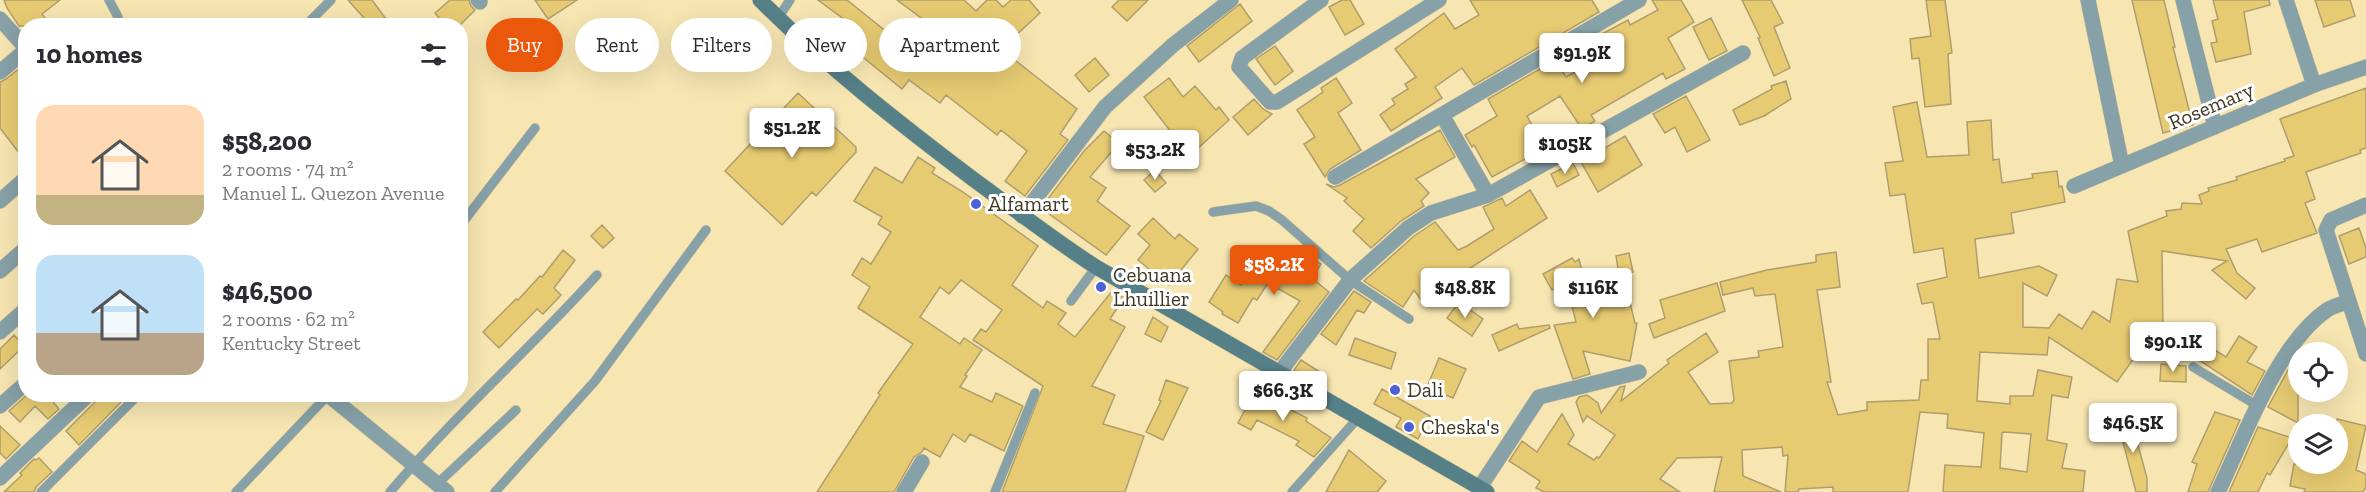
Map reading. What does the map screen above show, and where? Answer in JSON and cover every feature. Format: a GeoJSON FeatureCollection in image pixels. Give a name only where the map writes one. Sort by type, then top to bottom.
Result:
{"type":"FeatureCollection","features":[{"type":"Feature","properties":{"kind":"main road"},"geometry":{"type":"LineString","coordinates":[[760,0],[806,45],[891,118],[1022,216],[1096,267],[1483,490]]}},
{"type":"Feature","properties":{"kind":"street"},"geometry":{"type":"LineString","coordinates":[[1022,216],[1105,106],[1173,45],[1231,0]]}},
{"type":"Feature","properties":{"kind":"street"},"geometry":{"type":"LineString","coordinates":[[1321,0],[1242,58],[1239,67],[1270,102],[1276,102],[1439,0]]}},
{"type":"Feature","properties":{"kind":"street"},"geometry":{"type":"LineString","coordinates":[[1335,177],[1639,0]]}},
{"type":"Feature","properties":{"kind":"street"},"geometry":{"type":"LineString","coordinates":[[2088,0],[2122,166]]}},
{"type":"Feature","properties":{"kind":"street"},"geometry":{"type":"LineString","coordinates":[[2183,0],[2215,127]]}},
{"type":"Feature","properties":{"kind":"street"},"geometry":{"type":"LineString","coordinates":[[2286,0],[2314,86]]}},
{"type":"Feature","properties":{"kind":"street"},"geometry":{"type":"LineString","coordinates":[[0,19],[6,34]]}},
{"type":"Feature","properties":{"kind":"street"},"geometry":{"type":"LineString","coordinates":[[1278,373],[1350,280],[1408,228],[1431,213],[1488,195],[1743,53]]}},
{"type":"Feature","properties":{"kind":"street"},"geometry":{"type":"LineString","coordinates":[[0,72],[18,56]]}},
{"type":"Feature","properties":{"kind":"street","name":"Rosemary"},"geometry":{"type":"LineString","coordinates":[[2074,186],[2314,86],[2366,67]]}},
{"type":"Feature","properties":{"kind":"street"},"geometry":{"type":"LineString","coordinates":[[1442,115],[1488,195]]}},
{"type":"Feature","properties":{"kind":"street"},"geometry":{"type":"LineString","coordinates":[[0,201],[18,185]]}},
{"type":"Feature","properties":{"kind":"street"},"geometry":{"type":"LineString","coordinates":[[2366,205],[2331,220],[2326,230],[2366,354]]}},
{"type":"Feature","properties":{"kind":"street"},"geometry":{"type":"LineString","coordinates":[[0,271],[18,255]]}},
{"type":"Feature","properties":{"kind":"street"},"geometry":{"type":"LineString","coordinates":[[2218,492],[2271,379],[2306,329],[2328,310],[2349,301]]}},
{"type":"Feature","properties":{"kind":"street"},"geometry":{"type":"LineString","coordinates":[[0,332],[18,316]]}},
{"type":"Feature","properties":{"kind":"street"},"geometry":{"type":"LineString","coordinates":[[1483,490],[1539,398],[1639,372]]}},
{"type":"Feature","properties":{"kind":"street"},"geometry":{"type":"LineString","coordinates":[[0,406],[18,389]]}},
{"type":"Feature","properties":{"kind":"street"},"geometry":{"type":"LineString","coordinates":[[0,478],[81,402]]}},
{"type":"Feature","properties":{"kind":"street"},"geometry":{"type":"LineString","coordinates":[[336,402],[442,488]]}},
{"type":"Feature","properties":{"kind":"street"},"geometry":{"type":"LineString","coordinates":[[904,492],[922,462]]}},
{"type":"Feature","properties":{"kind":"lane"},"geometry":{"type":"LineString","coordinates":[[109,0],[118,18]]}},
{"type":"Feature","properties":{"kind":"lane"},"geometry":{"type":"LineString","coordinates":[[313,18],[331,0]]}},
{"type":"Feature","properties":{"kind":"lane"},"geometry":{"type":"LineString","coordinates":[[778,18],[790,0]]}},
{"type":"Feature","properties":{"kind":"lane"},"geometry":{"type":"LineString","coordinates":[[468,216],[536,128]]}},
{"type":"Feature","properties":{"kind":"lane"},"geometry":{"type":"LineString","coordinates":[[1213,212],[1256,206],[1269,211],[1350,280],[1409,319]]}},
{"type":"Feature","properties":{"kind":"lane"},"geometry":{"type":"LineString","coordinates":[[495,492],[595,381],[706,230]]}},
{"type":"Feature","properties":{"kind":"lane"},"geometry":{"type":"LineString","coordinates":[[1071,301],[1096,267]]}},
{"type":"Feature","properties":{"kind":"lane"},"geometry":{"type":"LineString","coordinates":[[390,492],[414,464],[554,323],[597,275]]}},
{"type":"Feature","properties":{"kind":"lane"},"geometry":{"type":"LineString","coordinates":[[2193,367],[2258,406]]}},
{"type":"Feature","properties":{"kind":"lane"},"geometry":{"type":"LineString","coordinates":[[995,492],[1035,393]]}},
{"type":"Feature","properties":{"kind":"lane"},"geometry":{"type":"LineString","coordinates":[[41,492],[131,402]]}},
{"type":"Feature","properties":{"kind":"lane"},"geometry":{"type":"LineString","coordinates":[[236,492],[320,402]]}},
{"type":"Feature","properties":{"kind":"lane"},"geometry":{"type":"LineString","coordinates":[[442,488],[516,410]]}},
{"type":"Feature","properties":{"kind":"lane"},"geometry":{"type":"LineString","coordinates":[[1292,492],[1358,418]]}},
{"type":"Feature","properties":{"kind":"building"},"geometry":{"type":"Polygon","coordinates":[[[4,0],[60,0],[42,14],[45,18],[18,18],[18,24],[4,0]]]}},
{"type":"Feature","properties":{"kind":"building"},"geometry":{"type":"Polygon","coordinates":[[[348,0],[372,0],[385,18],[364,18],[348,0]]]}},
{"type":"Feature","properties":{"kind":"building"},"geometry":{"type":"Polygon","coordinates":[[[450,0],[469,0],[475,10],[467,18],[439,18],[435,13],[450,0]]]}},
{"type":"Feature","properties":{"kind":"building"},"geometry":{"type":"Polygon","coordinates":[[[535,0],[577,0],[550,18],[535,0]]]}},
{"type":"Feature","properties":{"kind":"building"},"geometry":{"type":"Polygon","coordinates":[[[818,0],[847,0],[879,26],[879,70],[867,61],[867,18],[842,18],[818,0]]]}},
{"type":"Feature","properties":{"kind":"building"},"geometry":{"type":"Polygon","coordinates":[[[897,0],[964,0],[976,11],[987,0],[996,0],[1003,7],[1011,0],[1029,0],[1040,13],[1021,31],[1021,18],[921,18],[897,0]]]}},
{"type":"Feature","properties":{"kind":"building"},"geometry":{"type":"Polygon","coordinates":[[[1119,0],[1148,0],[1127,21],[1112,7],[1119,0]]]}},
{"type":"Feature","properties":{"kind":"building"},"geometry":{"type":"Polygon","coordinates":[[[1342,0],[1350,0],[1364,24],[1345,35],[1329,7],[1342,0]]]}},
{"type":"Feature","properties":{"kind":"building"},"geometry":{"type":"Polygon","coordinates":[[[1470,0],[1592,0],[1599,12],[1474,85],[1462,68],[1435,87],[1442,98],[1391,131],[1380,115],[1395,104],[1392,99],[1408,89],[1405,84],[1416,77],[1395,49],[1444,13],[1455,29],[1479,15],[1470,0]]]}},
{"type":"Feature","properties":{"kind":"building"},"geometry":{"type":"Polygon","coordinates":[[[1652,0],[1681,0],[1694,22],[1668,38],[1685,69],[1666,79],[1663,73],[1591,115],[1595,121],[1582,129],[1560,96],[1527,116],[1545,148],[1492,177],[1474,145],[1472,147],[1465,135],[1497,116],[1488,99],[1555,60],[1566,77],[1588,65],[1579,46],[1628,20],[1630,25],[1658,10],[1652,0]]]}},
{"type":"Feature","properties":{"kind":"building"},"geometry":{"type":"Polygon","coordinates":[[[1742,0],[1771,0],[1783,23],[1774,27],[1790,68],[1774,76],[1758,38],[1760,37],[1742,0]]]}},
{"type":"Feature","properties":{"kind":"building"},"geometry":{"type":"Polygon","coordinates":[[[1926,0],[1945,0],[1952,53],[1948,54],[1951,104],[1925,107],[1919,58],[1912,59],[1910,39],[1931,36],[1926,0]]]}},
{"type":"Feature","properties":{"kind":"building"},"geometry":{"type":"Polygon","coordinates":[[[2132,0],[2164,0],[2175,47],[2173,47],[2193,125],[2163,133],[2132,0]]]}},
{"type":"Feature","properties":{"kind":"building"},"geometry":{"type":"Polygon","coordinates":[[[2213,0],[2269,0],[2270,5],[2244,12],[2251,54],[2216,62],[2211,43],[2217,42],[2212,21],[2218,19],[2213,0]]]}},
{"type":"Feature","properties":{"kind":"building"},"geometry":{"type":"Polygon","coordinates":[[[2315,0],[2350,0],[2355,16],[2324,27],[2315,0]]]}},
{"type":"Feature","properties":{"kind":"building"},"geometry":{"type":"Polygon","coordinates":[[[1240,4],[1252,21],[1199,62],[1187,46],[1240,4]]]}},
{"type":"Feature","properties":{"kind":"building"},"geometry":{"type":"Polygon","coordinates":[[[1711,18],[1727,51],[1709,60],[1693,27],[1711,18]]]}},
{"type":"Feature","properties":{"kind":"building"},"geometry":{"type":"Polygon","coordinates":[[[1275,46],[1293,71],[1275,85],[1256,59],[1275,46]]]}},
{"type":"Feature","properties":{"kind":"building"},"geometry":{"type":"Polygon","coordinates":[[[1095,58],[1109,75],[1089,92],[1075,75],[1095,58]]]}},
{"type":"Feature","properties":{"kind":"building"},"geometry":{"type":"Polygon","coordinates":[[[1021,65],[1077,109],[1060,134],[1068,140],[1025,196],[1005,181],[1027,151],[1001,130],[997,135],[946,95],[940,103],[909,80],[902,89],[881,72],[1021,72],[1021,65]]]}},
{"type":"Feature","properties":{"kind":"building"},"geometry":{"type":"Polygon","coordinates":[[[18,69],[18,152],[0,128],[0,82],[18,69]]]}},
{"type":"Feature","properties":{"kind":"building"},"geometry":{"type":"Polygon","coordinates":[[[1169,78],[1183,97],[1195,86],[1216,110],[1219,107],[1229,120],[1197,149],[1181,131],[1175,137],[1144,97],[1169,78]]]}},
{"type":"Feature","properties":{"kind":"building"},"geometry":{"type":"Polygon","coordinates":[[[1336,78],[1352,103],[1338,113],[1361,150],[1330,169],[1325,177],[1304,144],[1315,137],[1297,110],[1323,92],[1321,88],[1336,78]]]}},
{"type":"Feature","properties":{"kind":"building"},"geometry":{"type":"Polygon","coordinates":[[[1786,81],[1791,99],[1764,116],[1740,125],[1733,110],[1772,89],[1771,86],[1786,81]]]}},
{"type":"Feature","properties":{"kind":"building"},"geometry":{"type":"Polygon","coordinates":[[[2366,88],[2366,148],[2360,150],[2361,153],[2306,172],[2315,199],[2305,203],[2317,233],[2262,252],[2257,239],[2226,249],[2237,273],[2255,288],[2246,299],[2212,270],[2227,261],[2162,251],[2163,331],[2155,331],[2153,352],[2139,351],[2117,382],[2049,337],[2047,355],[1980,352],[1977,401],[2010,404],[2010,396],[2033,396],[2038,370],[2072,377],[2068,398],[2052,395],[2047,440],[2067,444],[2062,468],[2085,471],[2083,492],[1943,492],[1945,465],[1981,467],[1984,433],[1947,428],[1948,414],[1920,412],[1908,492],[1833,492],[1833,487],[1785,492],[1788,455],[1783,456],[1782,447],[1742,450],[1743,476],[1781,492],[1714,492],[1722,457],[1677,458],[1660,479],[1680,492],[1544,492],[1536,488],[1540,481],[1509,461],[1522,441],[1537,452],[1562,414],[1574,435],[1568,444],[1594,460],[1599,458],[1615,435],[1587,416],[1583,422],[1576,402],[1579,397],[1587,395],[1598,403],[1601,413],[1620,387],[1625,386],[1621,401],[1669,363],[1667,360],[1706,333],[1718,352],[1688,372],[1710,404],[1732,403],[1734,400],[1729,361],[1759,357],[1758,351],[1783,347],[1775,294],[1755,296],[1753,288],[1723,295],[1720,282],[1767,270],[1816,262],[1816,255],[1836,252],[1840,287],[1817,290],[1831,382],[1827,382],[1838,415],[1867,410],[1867,402],[1919,400],[1921,380],[1928,380],[1928,339],[1940,339],[1933,302],[1922,304],[1917,284],[1947,277],[1943,248],[1914,253],[1905,194],[1890,196],[1885,163],[1903,161],[1893,107],[1917,102],[1927,157],[1969,155],[1967,122],[1991,120],[1993,160],[1999,159],[2002,183],[2033,178],[2032,174],[2057,171],[2059,187],[2062,186],[2065,202],[2011,213],[2014,233],[1975,239],[1979,278],[2039,266],[2057,275],[2047,296],[2023,283],[2023,327],[2049,328],[2059,314],[2082,329],[2093,311],[2110,322],[2117,279],[2138,282],[2128,231],[2167,216],[2166,211],[2181,209],[2182,203],[2202,204],[2199,195],[2209,191],[2208,188],[2237,180],[2236,177],[2294,156],[2280,119],[2366,88]],[[2002,433],[2000,468],[2027,472],[2031,434],[2002,433]]]}},
{"type":"Feature","properties":{"kind":"building"},"geometry":{"type":"Polygon","coordinates":[[[798,93],[856,147],[856,152],[816,196],[812,192],[782,225],[725,171],[798,93]]]}},
{"type":"Feature","properties":{"kind":"building"},"geometry":{"type":"Polygon","coordinates":[[[1686,96],[1710,140],[1687,152],[1675,127],[1665,133],[1653,114],[1686,96]]]}},
{"type":"Feature","properties":{"kind":"building"},"geometry":{"type":"Polygon","coordinates":[[[1254,99],[1263,109],[1272,114],[1248,135],[1233,117],[1254,99]]]}},
{"type":"Feature","properties":{"kind":"building"},"geometry":{"type":"Polygon","coordinates":[[[1440,130],[1455,157],[1416,179],[1429,193],[1421,201],[1424,206],[1401,221],[1371,248],[1353,231],[1364,219],[1344,201],[1347,198],[1326,184],[1334,187],[1340,185],[1440,130]]]}},
{"type":"Feature","properties":{"kind":"building"},"geometry":{"type":"Polygon","coordinates":[[[1104,131],[1119,143],[1090,177],[1106,188],[1097,201],[1130,226],[1106,255],[1041,208],[1084,151],[1104,131]]]}},
{"type":"Feature","properties":{"kind":"building"},"geometry":{"type":"Polygon","coordinates":[[[1625,136],[1642,165],[1598,192],[1581,162],[1625,136]]]}},
{"type":"Feature","properties":{"kind":"building"},"geometry":{"type":"Polygon","coordinates":[[[918,157],[935,168],[932,173],[963,192],[1038,246],[1012,285],[1043,308],[1047,301],[1066,313],[1058,324],[1075,337],[1113,290],[1124,298],[1110,319],[1125,327],[1092,386],[1115,395],[1103,424],[1144,436],[1125,492],[1002,492],[1043,386],[973,340],[981,329],[986,332],[1002,310],[961,280],[949,294],[940,287],[920,317],[960,344],[964,338],[982,350],[965,375],[967,376],[960,387],[992,402],[996,393],[1023,406],[1004,451],[970,434],[965,442],[953,434],[940,457],[924,448],[914,457],[894,492],[817,492],[880,395],[878,393],[913,344],[858,308],[870,287],[852,275],[862,258],[871,264],[891,232],[878,224],[882,217],[854,201],[875,167],[902,183],[918,157]]]}},
{"type":"Feature","properties":{"kind":"building"},"geometry":{"type":"Polygon","coordinates":[[[1573,163],[1579,175],[1557,187],[1551,174],[1573,163]]]}},
{"type":"Feature","properties":{"kind":"building"},"geometry":{"type":"Polygon","coordinates":[[[1155,170],[1166,183],[1155,192],[1144,180],[1155,170]]]}},
{"type":"Feature","properties":{"kind":"building"},"geometry":{"type":"Polygon","coordinates":[[[1530,190],[1547,218],[1449,282],[1451,285],[1424,304],[1414,290],[1403,307],[1364,281],[1414,236],[1435,222],[1458,250],[1467,246],[1494,229],[1483,207],[1502,198],[1506,206],[1530,190]]]}},
{"type":"Feature","properties":{"kind":"building"},"geometry":{"type":"Polygon","coordinates":[[[1153,218],[1175,239],[1179,234],[1198,249],[1169,285],[1138,260],[1150,245],[1138,234],[1153,218]]]}},
{"type":"Feature","properties":{"kind":"building"},"geometry":{"type":"Polygon","coordinates":[[[602,225],[614,238],[603,248],[591,236],[602,225]]]}},
{"type":"Feature","properties":{"kind":"building"},"geometry":{"type":"Polygon","coordinates":[[[2359,228],[2366,248],[2366,257],[2349,264],[2339,236],[2359,228]]]}},
{"type":"Feature","properties":{"kind":"building"},"geometry":{"type":"Polygon","coordinates":[[[563,250],[575,260],[554,288],[561,295],[543,314],[537,309],[499,348],[483,332],[540,276],[542,277],[563,250]]]}},
{"type":"Feature","properties":{"kind":"building"},"geometry":{"type":"Polygon","coordinates":[[[1264,250],[1299,271],[1308,257],[1321,264],[1312,278],[1329,292],[1277,360],[1263,352],[1300,301],[1268,283],[1257,300],[1253,298],[1238,323],[1222,314],[1223,312],[1209,302],[1226,275],[1241,285],[1264,250]]]}},
{"type":"Feature","properties":{"kind":"building"},"geometry":{"type":"Polygon","coordinates":[[[1629,253],[1633,272],[1619,275],[1616,256],[1629,253]]]}},
{"type":"Feature","properties":{"kind":"building"},"geometry":{"type":"Polygon","coordinates":[[[1572,258],[1575,262],[1579,259],[1587,292],[1625,282],[1635,323],[1637,323],[1630,361],[1583,351],[1590,374],[1573,379],[1554,325],[1576,322],[1566,282],[1552,290],[1543,274],[1572,258]]]}},
{"type":"Feature","properties":{"kind":"building"},"geometry":{"type":"Polygon","coordinates":[[[1717,283],[1725,311],[1654,338],[1649,324],[1665,318],[1660,300],[1717,283]]]}},
{"type":"Feature","properties":{"kind":"building"},"geometry":{"type":"Polygon","coordinates":[[[1354,291],[1371,302],[1364,313],[1357,310],[1336,345],[1321,334],[1354,291]]]}},
{"type":"Feature","properties":{"kind":"building"},"geometry":{"type":"Polygon","coordinates":[[[1459,302],[1483,319],[1472,336],[1447,318],[1459,302]]]}},
{"type":"Feature","properties":{"kind":"building"},"geometry":{"type":"Polygon","coordinates":[[[1153,317],[1168,327],[1161,342],[1145,334],[1153,317]]]}},
{"type":"Feature","properties":{"kind":"building"},"geometry":{"type":"Polygon","coordinates":[[[1517,324],[1519,329],[1549,325],[1550,328],[1499,351],[1492,335],[1517,324]]]}},
{"type":"Feature","properties":{"kind":"building"},"geometry":{"type":"Polygon","coordinates":[[[14,335],[18,339],[18,352],[0,369],[0,349],[14,335]]]}},
{"type":"Feature","properties":{"kind":"building"},"geometry":{"type":"Polygon","coordinates":[[[2239,336],[2257,347],[2247,362],[2265,371],[2252,395],[2196,358],[2205,344],[2226,357],[2239,336]]]}},
{"type":"Feature","properties":{"kind":"building"},"geometry":{"type":"Polygon","coordinates":[[[1355,338],[1396,353],[1391,369],[1349,355],[1355,338]]]}},
{"type":"Feature","properties":{"kind":"building"},"geometry":{"type":"Polygon","coordinates":[[[1439,358],[1466,369],[1453,398],[1427,387],[1439,358]]]}},
{"type":"Feature","properties":{"kind":"building"},"geometry":{"type":"Polygon","coordinates":[[[1301,360],[1320,372],[1314,381],[1294,370],[1301,360]]]}},
{"type":"Feature","properties":{"kind":"building"},"geometry":{"type":"Polygon","coordinates":[[[2161,364],[2186,366],[2186,382],[2160,381],[2161,364]]]}},
{"type":"Feature","properties":{"kind":"building"},"geometry":{"type":"Polygon","coordinates":[[[2288,370],[2288,402],[2298,402],[2298,414],[2288,414],[2288,418],[2268,407],[2288,370]]]}},
{"type":"Feature","properties":{"kind":"building"},"geometry":{"type":"Polygon","coordinates":[[[1166,380],[1188,388],[1163,440],[1146,432],[1161,401],[1159,400],[1166,380]]]}},
{"type":"Feature","properties":{"kind":"building"},"geometry":{"type":"Polygon","coordinates":[[[1257,387],[1270,394],[1268,398],[1307,418],[1306,421],[1331,438],[1314,457],[1296,445],[1299,441],[1257,420],[1251,430],[1238,423],[1257,387]]]}},
{"type":"Feature","properties":{"kind":"building"},"geometry":{"type":"Polygon","coordinates":[[[1382,389],[1430,416],[1418,439],[1396,427],[1401,418],[1374,404],[1382,389]]]}},
{"type":"Feature","properties":{"kind":"building"},"geometry":{"type":"Polygon","coordinates":[[[19,402],[53,402],[59,409],[48,419],[35,406],[20,422],[9,411],[19,402]]]}},
{"type":"Feature","properties":{"kind":"building"},"geometry":{"type":"Polygon","coordinates":[[[95,402],[121,402],[79,445],[66,431],[95,402]]]}},
{"type":"Feature","properties":{"kind":"building"},"geometry":{"type":"Polygon","coordinates":[[[2215,412],[2240,420],[2208,492],[2188,492],[2197,464],[2192,462],[2215,412]]]}},
{"type":"Feature","properties":{"kind":"building"},"geometry":{"type":"Polygon","coordinates":[[[2130,416],[2147,478],[2147,492],[2136,492],[2117,419],[2130,416]]]}},
{"type":"Feature","properties":{"kind":"building"},"geometry":{"type":"Polygon","coordinates":[[[2348,422],[2366,426],[2356,470],[2366,474],[2366,487],[2363,492],[2304,492],[2305,489],[2290,486],[2292,474],[2348,474],[2348,422]]]}},
{"type":"Feature","properties":{"kind":"building"},"geometry":{"type":"Polygon","coordinates":[[[0,426],[20,445],[6,459],[0,453],[0,426]]]}},
{"type":"Feature","properties":{"kind":"building"},"geometry":{"type":"Polygon","coordinates":[[[2258,427],[2288,437],[2288,445],[2270,475],[2267,473],[2258,492],[2229,492],[2258,427]]]}},
{"type":"Feature","properties":{"kind":"building"},"geometry":{"type":"Polygon","coordinates":[[[1349,450],[1386,481],[1377,492],[1326,492],[1349,450]]]}},
{"type":"Feature","properties":{"kind":"building"},"geometry":{"type":"Polygon","coordinates":[[[39,458],[52,472],[36,487],[34,492],[4,492],[22,475],[20,473],[34,459],[39,458]]]}},
{"type":"Feature","properties":{"kind":"place","name":"Alfamart"},"geometry":{"type":"Point","coordinates":[976,204]}},
{"type":"Feature","properties":{"kind":"place","name":"Cebuana Lhuillier"},"geometry":{"type":"Point","coordinates":[1101,287]}},
{"type":"Feature","properties":{"kind":"place","name":"Dali"},"geometry":{"type":"Point","coordinates":[1395,390]}},
{"type":"Feature","properties":{"kind":"place","name":"Cheska's"},"geometry":{"type":"Point","coordinates":[1409,427]}}]}
